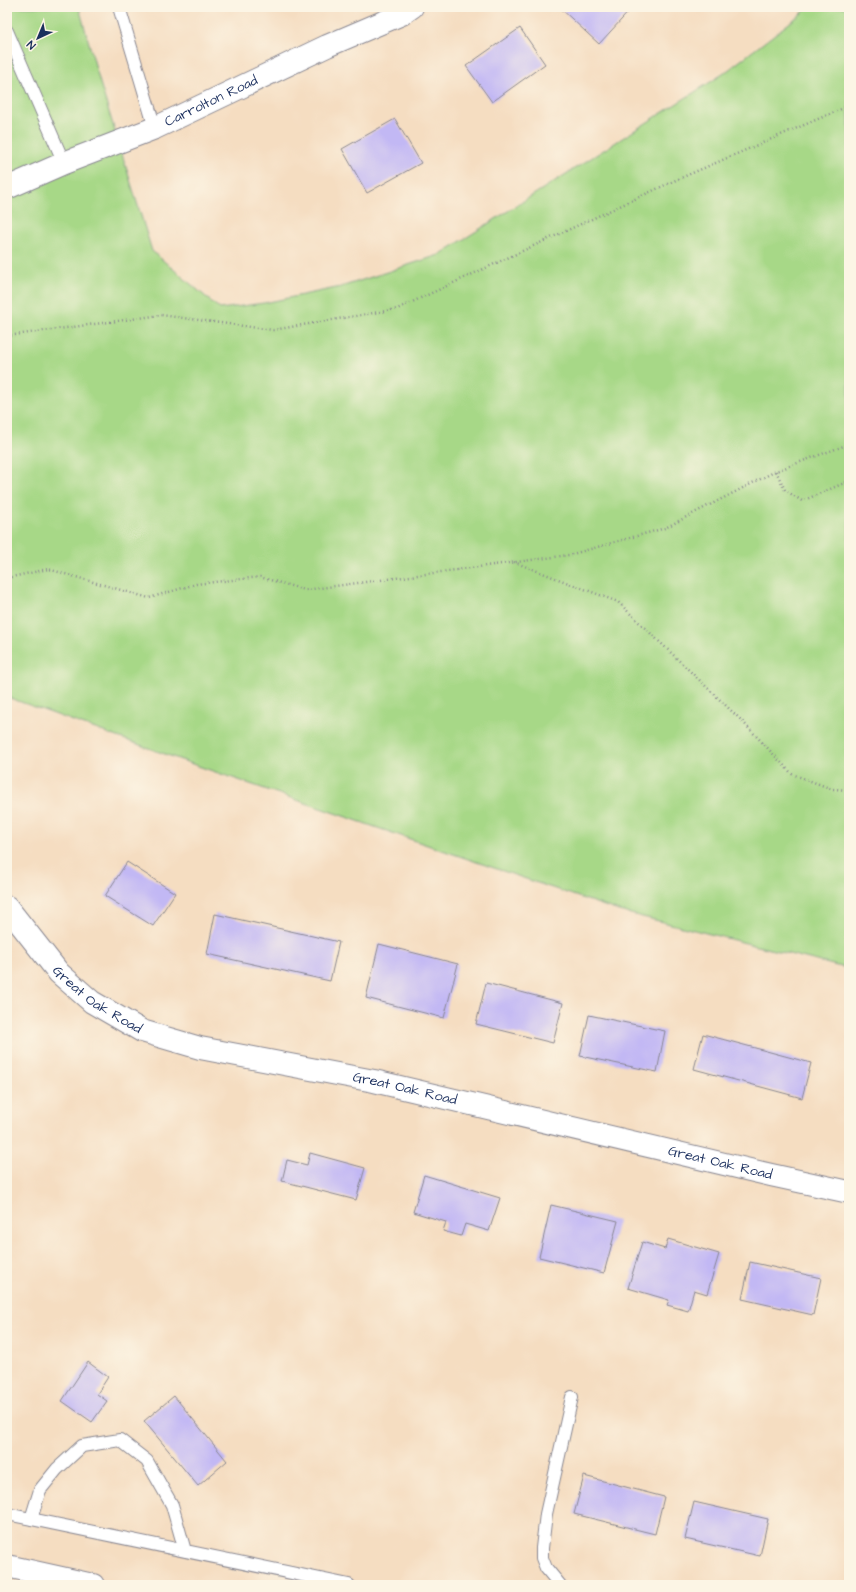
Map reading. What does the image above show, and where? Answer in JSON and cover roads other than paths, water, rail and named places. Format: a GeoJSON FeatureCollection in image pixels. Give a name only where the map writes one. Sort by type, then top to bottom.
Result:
{"type":"FeatureCollection","features":[{"type":"Feature","properties":{"kind":"street","name":"Carrolton Road"},"geometry":{"type":"LineString","coordinates":[[7,188],[64,163],[155,128],[328,46],[402,14],[412,7]]}},
{"type":"Feature","properties":{"kind":"street","name":"Great Oak Road"},"geometry":{"type":"LineString","coordinates":[[7,907],[59,973],[92,1002],[142,1031],[200,1048],[374,1081],[755,1172],[849,1192]]}},
{"type":"Feature","properties":{"kind":"street"},"geometry":{"type":"LineString","coordinates":[[7,1566],[93,1585]]}},
{"type":"Feature","properties":{"kind":"lane"},"geometry":{"type":"LineString","coordinates":[[119,7],[155,128]]}},
{"type":"Feature","properties":{"kind":"lane"},"geometry":{"type":"LineString","coordinates":[[7,31],[64,163]]}},
{"type":"Feature","properties":{"kind":"lane"},"geometry":{"type":"LineString","coordinates":[[560,1585],[546,1568],[542,1558],[542,1548],[546,1514],[572,1397]]}},
{"type":"Feature","properties":{"kind":"lane"},"geometry":{"type":"LineString","coordinates":[[30,1518],[40,1490],[57,1469],[82,1446],[120,1440],[146,1461],[172,1505],[185,1551]]}},
{"type":"Feature","properties":{"kind":"lane"},"geometry":{"type":"LineString","coordinates":[[7,1514],[349,1585]]}}]}
